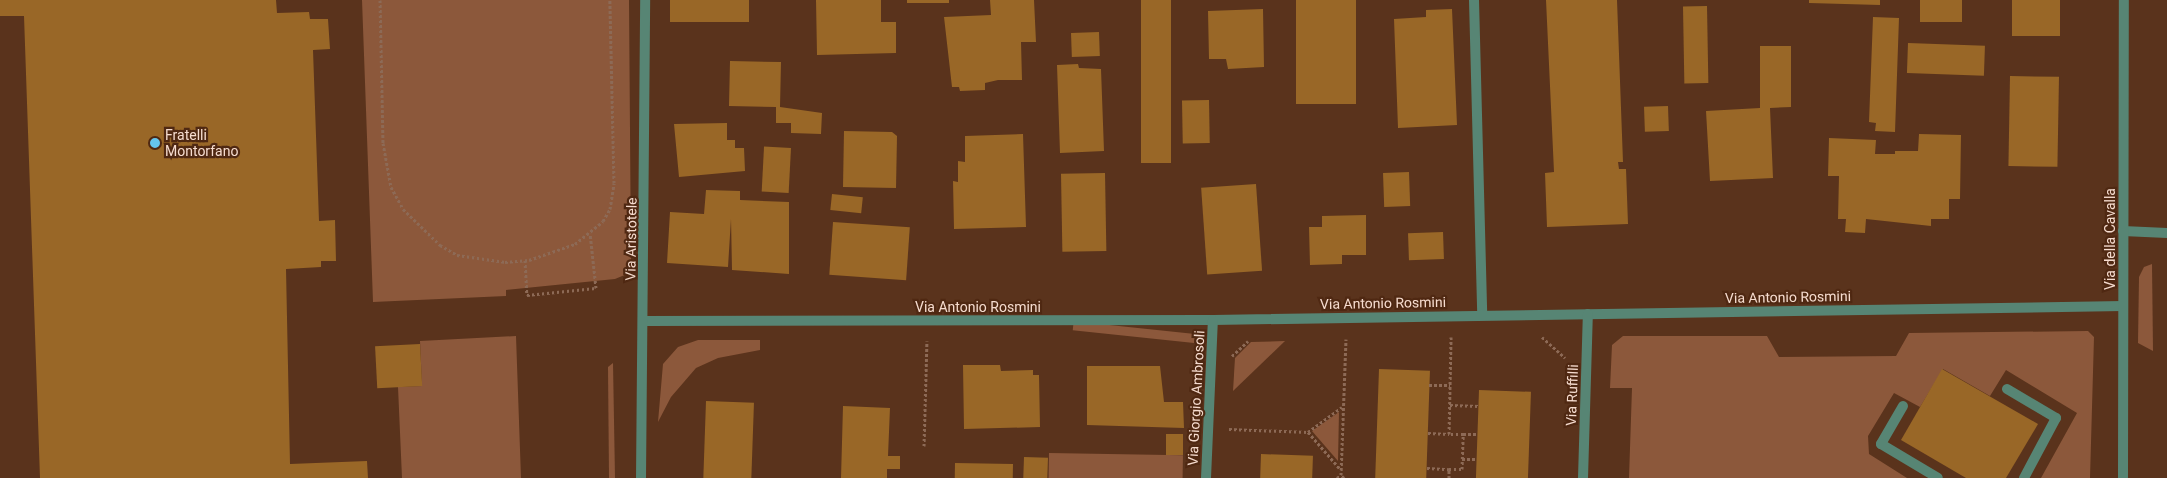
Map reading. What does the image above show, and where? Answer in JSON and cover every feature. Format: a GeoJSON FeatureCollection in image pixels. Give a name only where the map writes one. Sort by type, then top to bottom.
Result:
{"type":"FeatureCollection","features":[{"type":"Feature","properties":{"kind":"street","name":"Via Aristotele"},"geometry":{"type":"LineString","coordinates":[[641,478],[645,0]]}},
{"type":"Feature","properties":{"kind":"street"},"geometry":{"type":"LineString","coordinates":[[1474,0],[1482,315]]}},
{"type":"Feature","properties":{"kind":"street","name":"Via della Cavalla"},"geometry":{"type":"LineString","coordinates":[[2123,478],[2124,0]]}},
{"type":"Feature","properties":{"kind":"street"},"geometry":{"type":"LineString","coordinates":[[2123,230],[2167,233]]}},
{"type":"Feature","properties":{"kind":"street","name":"Via Antonio Rosmini"},"geometry":{"type":"LineString","coordinates":[[643,321],[1214,320],[2123,306]]}},
{"type":"Feature","properties":{"kind":"street","name":"Via Ruffilli"},"geometry":{"type":"LineString","coordinates":[[1583,478],[1588,314]]}},
{"type":"Feature","properties":{"kind":"street","name":"Via Giorgio Ambrosoli"},"geometry":{"type":"LineString","coordinates":[[1206,478],[1214,320]]}},
{"type":"Feature","properties":{"kind":"street"},"geometry":{"type":"LineString","coordinates":[[2007,389],[2056,418],[2024,478]]}},
{"type":"Feature","properties":{"kind":"street"},"geometry":{"type":"LineString","coordinates":[[1903,406],[1881,444],[1938,478]]}},
{"type":"Feature","properties":{"kind":"path"},"geometry":{"type":"LineString","coordinates":[[380,0],[385,157],[391,188],[403,209],[421,230],[457,255],[481,261],[525,260],[554,254],[590,233],[604,221],[614,195],[610,0]]}},
{"type":"Feature","properties":{"kind":"path"},"geometry":{"type":"LineString","coordinates":[[525,260],[527,295],[596,288],[590,233]]}},
{"type":"Feature","properties":{"kind":"path"},"geometry":{"type":"LineString","coordinates":[[924,446],[928,321]]}},
{"type":"Feature","properties":{"kind":"path"},"geometry":{"type":"LineString","coordinates":[[1449,434],[1451,337]]}},
{"type":"Feature","properties":{"kind":"path"},"geometry":{"type":"LineString","coordinates":[[1444,338],[1460,337]]}},
{"type":"Feature","properties":{"kind":"path"},"geometry":{"type":"LineString","coordinates":[[1534,337],[1543,337],[1567,361]]}},
{"type":"Feature","properties":{"kind":"path"},"geometry":{"type":"LineString","coordinates":[[1232,365],[1232,356],[1250,338]]}},
{"type":"Feature","properties":{"kind":"path"},"geometry":{"type":"LineString","coordinates":[[1337,339],[1355,339]]}},
{"type":"Feature","properties":{"kind":"path"},"geometry":{"type":"LineString","coordinates":[[1342,474],[1345,339]]}},
{"type":"Feature","properties":{"kind":"path"},"geometry":{"type":"LineString","coordinates":[[1429,385],[1450,385]]}},
{"type":"Feature","properties":{"kind":"path"},"geometry":{"type":"LineString","coordinates":[[1450,405],[1479,406]]}},
{"type":"Feature","properties":{"kind":"path"},"geometry":{"type":"LineString","coordinates":[[1228,429],[1308,432],[1343,406]]}},
{"type":"Feature","properties":{"kind":"path"},"geometry":{"type":"LineString","coordinates":[[1228,439],[1229,419]]}},
{"type":"Feature","properties":{"kind":"path"},"geometry":{"type":"LineString","coordinates":[[1308,432],[1342,474]]}},
{"type":"Feature","properties":{"kind":"path"},"geometry":{"type":"LineString","coordinates":[[1428,433],[1478,434]]}},
{"type":"Feature","properties":{"kind":"path"},"geometry":{"type":"LineString","coordinates":[[1427,468],[1462,469],[1463,434]]}},
{"type":"Feature","properties":{"kind":"path"},"geometry":{"type":"LineString","coordinates":[[1462,459],[1477,459]]}},
{"type":"Feature","properties":{"kind":"path"},"geometry":{"type":"LineString","coordinates":[[1449,468],[1449,478]]}},
{"type":"Feature","properties":{"kind":"path"},"geometry":{"type":"LineString","coordinates":[[1337,478],[1342,474]]}},
{"type":"Feature","properties":{"kind":"shaded area"},"geometry":{"type":"Polygon","coordinates":[[[362,0],[629,0],[631,261],[627,274],[615,279],[506,290],[506,296],[373,302],[362,0]]]}},
{"type":"Feature","properties":{"kind":"shaded area"},"geometry":{"type":"Polygon","coordinates":[[[2152,264],[2153,351],[2138,343],[2139,277],[2144,267],[2152,264]]]}},
{"type":"Feature","properties":{"kind":"shaded area"},"geometry":{"type":"Polygon","coordinates":[[[1074,321],[1195,334],[1194,343],[1073,330],[1074,321]]]}},
{"type":"Feature","properties":{"kind":"shaded area"},"geometry":{"type":"Polygon","coordinates":[[[2088,331],[2094,337],[2090,478],[2041,478],[2077,413],[2006,370],[1990,396],[1943,369],[1920,407],[1894,393],[1868,436],[1869,454],[1907,478],[1629,478],[1632,388],[1610,388],[1612,345],[1623,336],[1767,336],[1779,357],[1896,356],[1909,333],[2088,331]]]}},
{"type":"Feature","properties":{"kind":"shaded area"},"geometry":{"type":"Polygon","coordinates":[[[516,336],[521,478],[402,478],[398,387],[422,386],[420,341],[516,336]]]}},
{"type":"Feature","properties":{"kind":"shaded area"},"geometry":{"type":"Polygon","coordinates":[[[698,340],[760,340],[760,350],[718,358],[696,368],[671,397],[658,422],[663,364],[678,347],[698,340]]]}},
{"type":"Feature","properties":{"kind":"shaded area"},"geometry":{"type":"Polygon","coordinates":[[[1285,341],[1233,391],[1235,358],[1251,342],[1285,341]]]}},
{"type":"Feature","properties":{"kind":"shaded area"},"geometry":{"type":"Polygon","coordinates":[[[613,363],[615,478],[609,478],[608,367],[613,363]]]}},
{"type":"Feature","properties":{"kind":"shaded area"},"geometry":{"type":"Polygon","coordinates":[[[1339,412],[1338,461],[1312,431],[1339,412]]]}},
{"type":"Feature","properties":{"kind":"shaded area"},"geometry":{"type":"Polygon","coordinates":[[[1049,453],[1183,455],[1183,478],[1049,478],[1049,453]]]}},
{"type":"Feature","properties":{"kind":"building","name":"Fratelli Montorfano"},"geometry":{"type":"Polygon","coordinates":[[[0,0],[276,0],[277,13],[309,12],[310,19],[328,19],[330,49],[313,50],[319,221],[335,220],[336,261],[321,261],[321,267],[286,269],[290,464],[367,461],[368,478],[40,478],[24,16],[0,16],[0,0]]]}},
{"type":"Feature","properties":{"kind":"building"},"geometry":{"type":"Polygon","coordinates":[[[670,0],[749,0],[749,22],[670,22],[670,0]]]}},
{"type":"Feature","properties":{"kind":"building"},"geometry":{"type":"Polygon","coordinates":[[[816,0],[881,0],[881,22],[896,22],[896,53],[817,55],[816,0]]]}},
{"type":"Feature","properties":{"kind":"building"},"geometry":{"type":"Polygon","coordinates":[[[907,0],[949,0],[949,3],[907,3],[907,0]]]}},
{"type":"Feature","properties":{"kind":"building"},"geometry":{"type":"Polygon","coordinates":[[[990,0],[1034,0],[1036,42],[1021,42],[1022,80],[998,80],[985,83],[985,90],[960,91],[959,87],[952,87],[944,17],[991,15],[990,0]]]}},
{"type":"Feature","properties":{"kind":"building"},"geometry":{"type":"Polygon","coordinates":[[[1141,0],[1171,0],[1171,163],[1141,163],[1141,0]]]}},
{"type":"Feature","properties":{"kind":"building"},"geometry":{"type":"Polygon","coordinates":[[[1296,0],[1356,0],[1356,104],[1296,104],[1296,0]]]}},
{"type":"Feature","properties":{"kind":"building"},"geometry":{"type":"Polygon","coordinates":[[[1546,0],[1617,0],[1623,162],[1618,162],[1619,169],[1626,169],[1628,224],[1547,227],[1545,173],[1554,172],[1546,0]]]}},
{"type":"Feature","properties":{"kind":"building"},"geometry":{"type":"Polygon","coordinates":[[[1809,0],[1880,0],[1880,5],[1809,3],[1809,0]]]}},
{"type":"Feature","properties":{"kind":"building"},"geometry":{"type":"Polygon","coordinates":[[[1920,0],[1962,0],[1962,22],[1920,22],[1920,0]]]}},
{"type":"Feature","properties":{"kind":"building"},"geometry":{"type":"Polygon","coordinates":[[[2012,0],[2060,0],[2060,36],[2012,36],[2012,0]]]}},
{"type":"Feature","properties":{"kind":"building"},"geometry":{"type":"Polygon","coordinates":[[[1683,6],[1707,6],[1708,83],[1684,83],[1683,6]]]}},
{"type":"Feature","properties":{"kind":"building"},"geometry":{"type":"Polygon","coordinates":[[[1263,9],[1264,67],[1228,69],[1226,59],[1209,59],[1208,11],[1263,9]]]}},
{"type":"Feature","properties":{"kind":"building"},"geometry":{"type":"Polygon","coordinates":[[[1452,9],[1457,125],[1398,128],[1394,19],[1426,17],[1426,10],[1452,9]]]}},
{"type":"Feature","properties":{"kind":"building"},"geometry":{"type":"Polygon","coordinates":[[[1873,17],[1899,18],[1895,132],[1875,131],[1876,123],[1869,122],[1873,17]]]}},
{"type":"Feature","properties":{"kind":"building"},"geometry":{"type":"Polygon","coordinates":[[[1099,32],[1100,56],[1072,57],[1071,33],[1099,32]]]}},
{"type":"Feature","properties":{"kind":"building"},"geometry":{"type":"Polygon","coordinates":[[[1908,43],[1985,46],[1984,76],[1907,73],[1908,43]]]}},
{"type":"Feature","properties":{"kind":"building"},"geometry":{"type":"Polygon","coordinates":[[[1760,46],[1791,46],[1791,107],[1770,108],[1773,178],[1710,181],[1706,111],[1760,108],[1760,46]]]}},
{"type":"Feature","properties":{"kind":"building"},"geometry":{"type":"Polygon","coordinates":[[[730,61],[781,62],[780,107],[822,113],[821,134],[791,133],[791,123],[776,123],[776,107],[729,106],[730,61]]]}},
{"type":"Feature","properties":{"kind":"building"},"geometry":{"type":"Polygon","coordinates":[[[1078,64],[1079,68],[1101,69],[1104,151],[1060,153],[1057,65],[1078,64]]]}},
{"type":"Feature","properties":{"kind":"building"},"geometry":{"type":"Polygon","coordinates":[[[2010,76],[2059,77],[2057,167],[2008,166],[2010,76]]]}},
{"type":"Feature","properties":{"kind":"building"},"geometry":{"type":"Polygon","coordinates":[[[1182,100],[1209,100],[1210,143],[1183,143],[1182,100]]]}},
{"type":"Feature","properties":{"kind":"building"},"geometry":{"type":"Polygon","coordinates":[[[1668,106],[1669,131],[1645,132],[1644,107],[1668,106]]]}},
{"type":"Feature","properties":{"kind":"building"},"geometry":{"type":"Polygon","coordinates":[[[727,123],[727,140],[735,140],[735,148],[744,148],[745,171],[679,177],[674,124],[727,123]]]}},
{"type":"Feature","properties":{"kind":"building"},"geometry":{"type":"Polygon","coordinates":[[[844,131],[892,132],[897,136],[896,188],[843,187],[844,131]]]}},
{"type":"Feature","properties":{"kind":"building"},"geometry":{"type":"Polygon","coordinates":[[[1023,134],[1026,227],[954,229],[953,181],[958,182],[958,161],[965,162],[965,136],[1023,134]]]}},
{"type":"Feature","properties":{"kind":"building"},"geometry":{"type":"Polygon","coordinates":[[[1919,134],[1961,135],[1960,199],[1949,199],[1949,219],[1931,219],[1931,226],[1866,219],[1865,233],[1845,232],[1846,219],[1838,219],[1839,176],[1828,176],[1829,138],[1876,140],[1875,154],[1895,154],[1895,151],[1918,151],[1919,134]]]}},
{"type":"Feature","properties":{"kind":"building"},"geometry":{"type":"Polygon","coordinates":[[[764,147],[791,148],[789,193],[762,192],[764,147]]]}},
{"type":"Feature","properties":{"kind":"building"},"geometry":{"type":"Polygon","coordinates":[[[1409,172],[1410,206],[1384,207],[1383,173],[1409,172]]]}},
{"type":"Feature","properties":{"kind":"building"},"geometry":{"type":"Polygon","coordinates":[[[1105,173],[1106,251],[1062,252],[1061,174],[1105,173]]]}},
{"type":"Feature","properties":{"kind":"building"},"geometry":{"type":"Polygon","coordinates":[[[1256,184],[1262,271],[1207,275],[1201,188],[1256,184]]]}},
{"type":"Feature","properties":{"kind":"building"},"geometry":{"type":"Polygon","coordinates":[[[706,190],[740,191],[740,200],[789,202],[789,274],[732,270],[731,219],[728,267],[667,263],[670,212],[704,214],[706,190]]]}},
{"type":"Feature","properties":{"kind":"building"},"geometry":{"type":"Polygon","coordinates":[[[832,194],[863,197],[861,213],[830,210],[832,194]]]}},
{"type":"Feature","properties":{"kind":"building"},"geometry":{"type":"Polygon","coordinates":[[[1366,215],[1366,255],[1342,255],[1342,264],[1310,265],[1309,227],[1322,227],[1322,216],[1366,215]]]}},
{"type":"Feature","properties":{"kind":"building"},"geometry":{"type":"Polygon","coordinates":[[[833,222],[910,227],[906,280],[829,275],[833,222]]]}},
{"type":"Feature","properties":{"kind":"building"},"geometry":{"type":"Polygon","coordinates":[[[1443,232],[1444,259],[1409,260],[1408,233],[1443,232]]]}},
{"type":"Feature","properties":{"kind":"building"},"geometry":{"type":"Polygon","coordinates":[[[420,344],[422,386],[377,388],[375,346],[420,344]]]}},
{"type":"Feature","properties":{"kind":"building"},"geometry":{"type":"Polygon","coordinates":[[[963,365],[1000,365],[1001,371],[1033,370],[1033,375],[1039,375],[1040,427],[964,429],[963,365]]]}},
{"type":"Feature","properties":{"kind":"building"},"geometry":{"type":"Polygon","coordinates":[[[1087,366],[1160,366],[1164,402],[1183,402],[1184,428],[1087,425],[1087,366]]]}},
{"type":"Feature","properties":{"kind":"building"},"geometry":{"type":"Polygon","coordinates":[[[1379,369],[1430,371],[1426,478],[1375,478],[1379,369]]]}},
{"type":"Feature","properties":{"kind":"building"},"geometry":{"type":"Polygon","coordinates":[[[1942,369],[2038,424],[2006,478],[1966,478],[1901,440],[1942,369]]]}},
{"type":"Feature","properties":{"kind":"building"},"geometry":{"type":"Polygon","coordinates":[[[1479,390],[1531,392],[1528,478],[1476,478],[1479,390]]]}},
{"type":"Feature","properties":{"kind":"building"},"geometry":{"type":"Polygon","coordinates":[[[706,401],[754,403],[751,478],[703,478],[706,401]]]}},
{"type":"Feature","properties":{"kind":"building"},"geometry":{"type":"Polygon","coordinates":[[[843,406],[890,408],[888,456],[900,456],[900,469],[887,469],[887,478],[841,478],[843,406]]]}},
{"type":"Feature","properties":{"kind":"building"},"geometry":{"type":"Polygon","coordinates":[[[1166,434],[1183,434],[1183,455],[1166,455],[1166,434]]]}},
{"type":"Feature","properties":{"kind":"building"},"geometry":{"type":"Polygon","coordinates":[[[1261,454],[1313,456],[1312,478],[1260,478],[1261,454]]]}},
{"type":"Feature","properties":{"kind":"building"},"geometry":{"type":"Polygon","coordinates":[[[1024,457],[1048,458],[1047,478],[1023,478],[1024,457]]]}},
{"type":"Feature","properties":{"kind":"building"},"geometry":{"type":"Polygon","coordinates":[[[955,463],[1013,464],[1013,478],[955,478],[955,463]]]}},
{"type":"Feature","properties":{"kind":"place","name":"Fratelli Montorfano"},"geometry":{"type":"Point","coordinates":[155,143]}}]}
